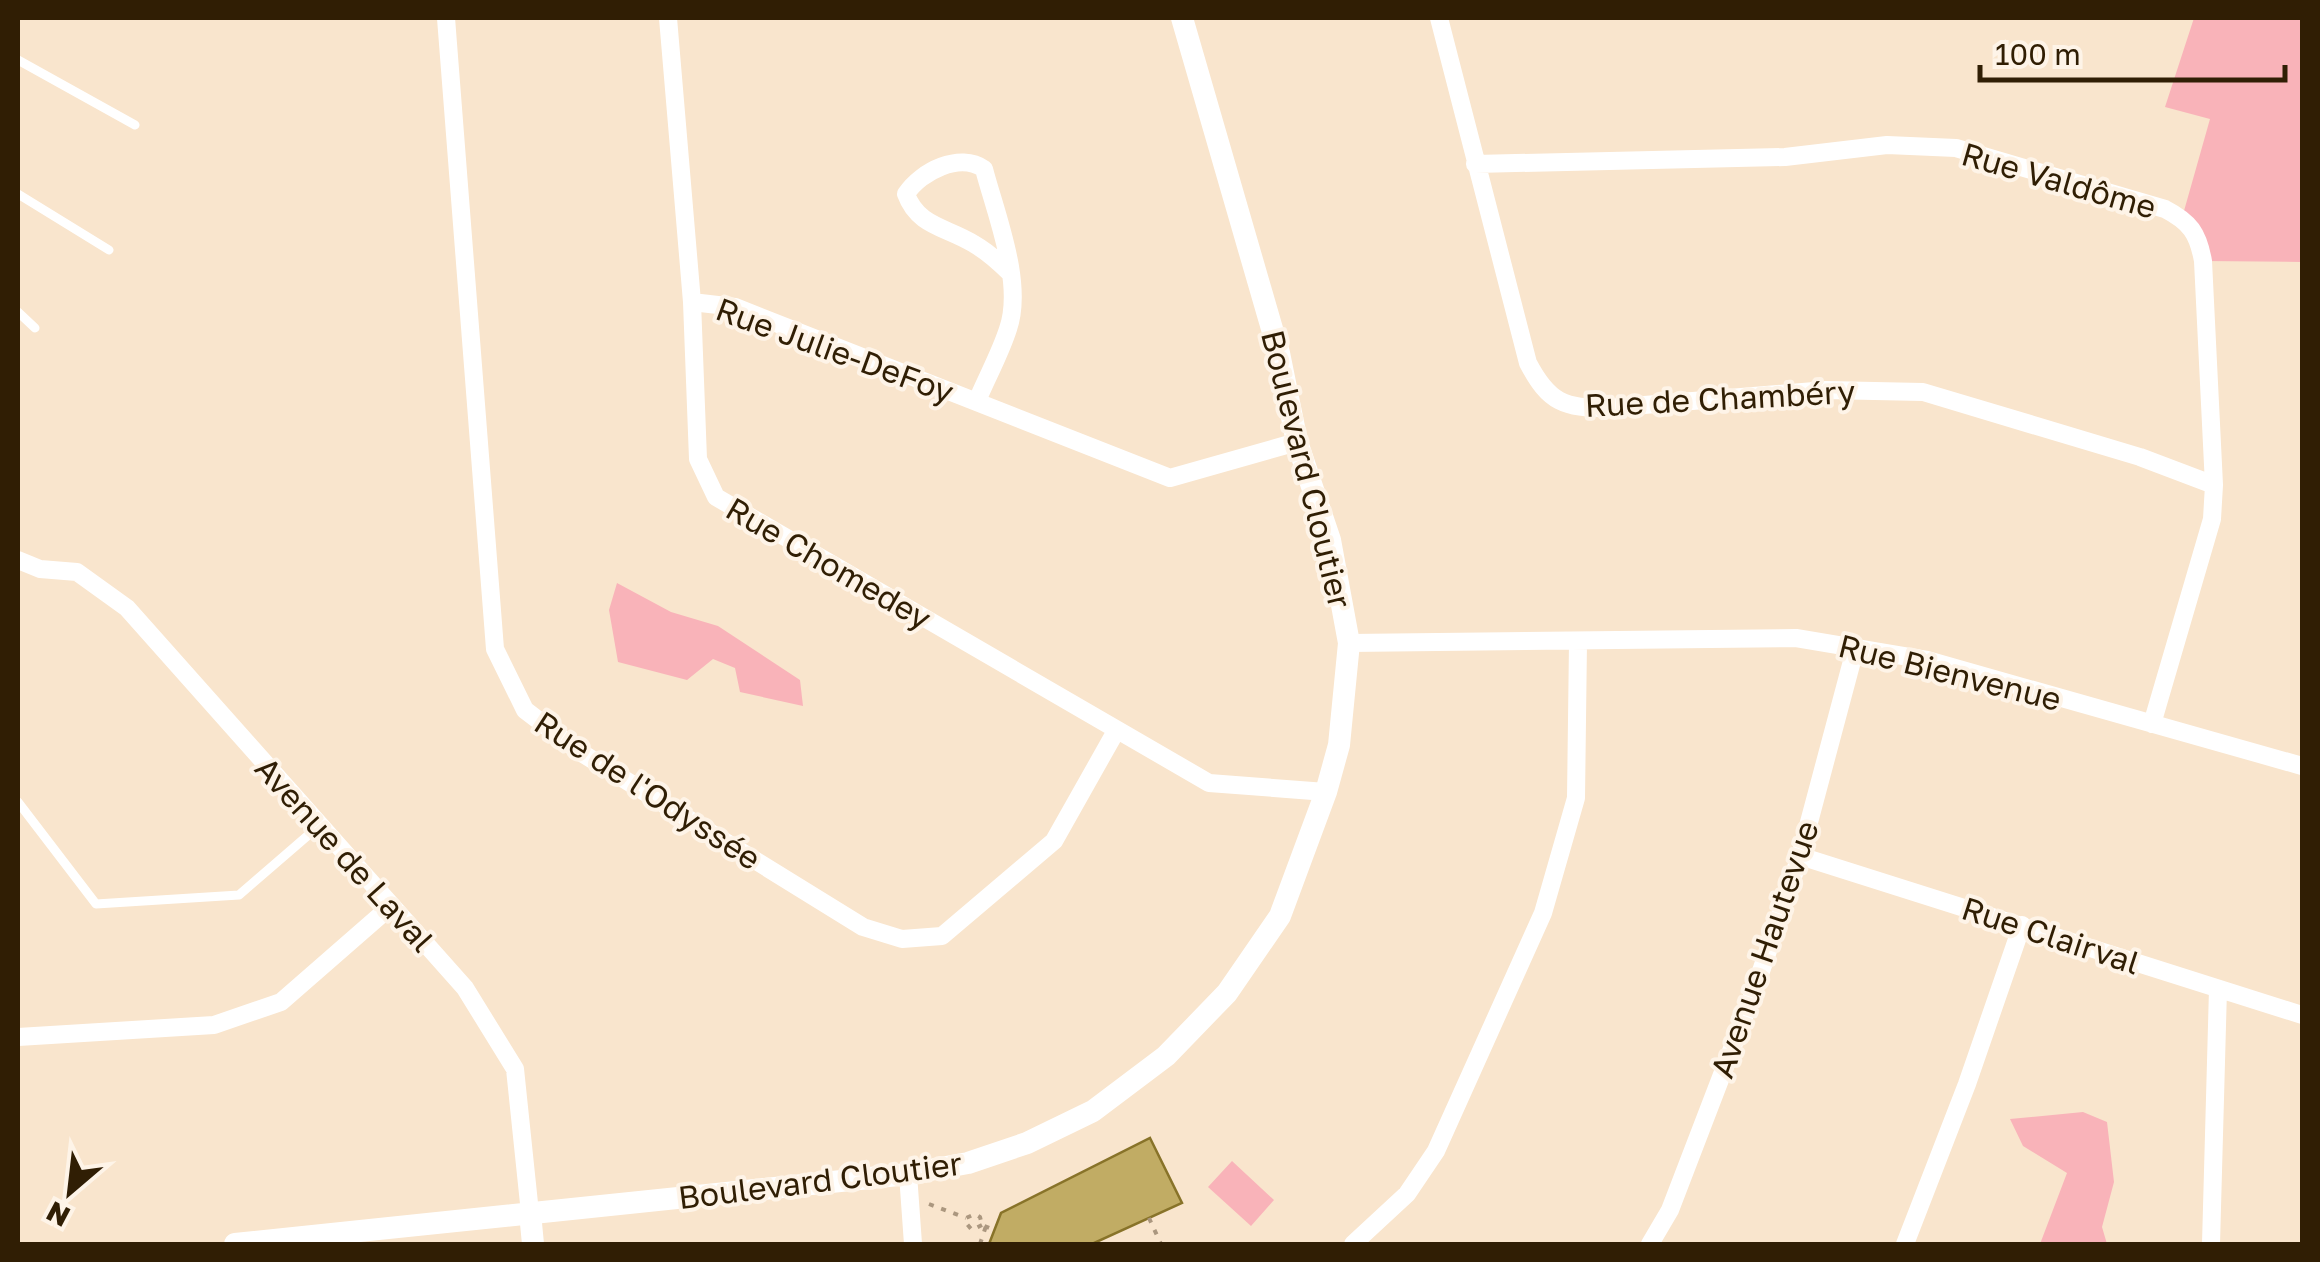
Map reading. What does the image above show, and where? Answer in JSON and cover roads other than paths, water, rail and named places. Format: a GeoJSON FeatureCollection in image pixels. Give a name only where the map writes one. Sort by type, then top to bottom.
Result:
{"type":"FeatureCollection","features":[{"type":"Feature","properties":{"kind":"street","name":"Rue de l'Odyssée"},"geometry":{"type":"LineString","coordinates":[[446,18],[495,649],[525,710],[580,752],[863,927],[902,940],[942,936],[1054,841],[1116,731]]}},
{"type":"Feature","properties":{"kind":"street","name":"Rue Chomedey"},"geometry":{"type":"LineString","coordinates":[[668,18],[692,302],[698,459],[716,497],[1209,783],[1326,792]]}},
{"type":"Feature","properties":{"kind":"street","name":"Boulevard Cloutier"},"geometry":{"type":"LineString","coordinates":[[235,1244],[530,1213],[908,1185],[1028,1144],[1093,1111],[1166,1056],[1227,993],[1280,916],[1326,792],[1339,745],[1350,643],[1330,540],[1297,442],[1280,353],[1182,18]]}},
{"type":"Feature","properties":{"kind":"street","name":"Rue de Chambéry"},"geometry":{"type":"LineString","coordinates":[[1439,18],[1528,364],[1542,389],[1558,402],[1582,408],[1608,408],[1826,390],[1923,392],[2140,457],[2214,485]]}},
{"type":"Feature","properties":{"kind":"street","name":"Rue Valdôme"},"geometry":{"type":"LineString","coordinates":[[1475,164],[1785,157],[1887,145],[1956,148],[2165,208],[2194,229],[2203,261],[2214,485],[2212,519],[2152,724]]}},
{"type":"Feature","properties":{"kind":"street","name":"Rue Julie-DeFoy"},"geometry":{"type":"LineString","coordinates":[[977,401],[1010,327],[1014,298],[1011,274],[984,169],[959,160],[914,180],[906,194],[912,210],[926,221],[972,242],[1011,274]]}},
{"type":"Feature","properties":{"kind":"street","name":"Rue Julie-DeFoy"},"geometry":{"type":"LineString","coordinates":[[692,302],[734,308],[1170,478],[1297,442]]}},
{"type":"Feature","properties":{"kind":"street","name":"Avenue de Laval"},"geometry":{"type":"LineString","coordinates":[[18,560],[40,569],[77,572],[126,608],[465,988],[514,1069],[533,1244]]}},
{"type":"Feature","properties":{"kind":"street","name":"Rue Bienvenue"},"geometry":{"type":"LineString","coordinates":[[1350,643],[1796,638],[1926,660],[2302,766]]}},
{"type":"Feature","properties":{"kind":"street"},"geometry":{"type":"LineString","coordinates":[[1353,1244],[1407,1194],[1436,1152],[1543,914],[1576,798],[1578,642]]}},
{"type":"Feature","properties":{"kind":"street","name":"Avenue Hautevue"},"geometry":{"type":"LineString","coordinates":[[1650,1244],[1670,1210],[1749,1005],[1800,856],[1856,646]]}},
{"type":"Feature","properties":{"kind":"street","name":"Rue Clairval"},"geometry":{"type":"LineString","coordinates":[[1800,856],[2302,1015]]}},
{"type":"Feature","properties":{"kind":"street"},"geometry":{"type":"LineString","coordinates":[[18,1037],[214,1026],[280,1002],[391,906]]}},
{"type":"Feature","properties":{"kind":"street"},"geometry":{"type":"LineString","coordinates":[[1906,1244],[2022,925]]}},
{"type":"Feature","properties":{"kind":"street"},"geometry":{"type":"LineString","coordinates":[[2211,1244],[2218,989]]}},
{"type":"Feature","properties":{"kind":"street"},"geometry":{"type":"LineString","coordinates":[[908,1185],[913,1244]]}},
{"type":"Feature","properties":{"kind":"lane"},"geometry":{"type":"LineString","coordinates":[[18,60],[135,126]]}},
{"type":"Feature","properties":{"kind":"lane"},"geometry":{"type":"LineString","coordinates":[[18,194],[109,250]]}},
{"type":"Feature","properties":{"kind":"lane"},"geometry":{"type":"LineString","coordinates":[[18,312],[34,328]]}},
{"type":"Feature","properties":{"kind":"lane"},"geometry":{"type":"LineString","coordinates":[[18,802],[96,904],[240,894],[320,825]]}}]}
